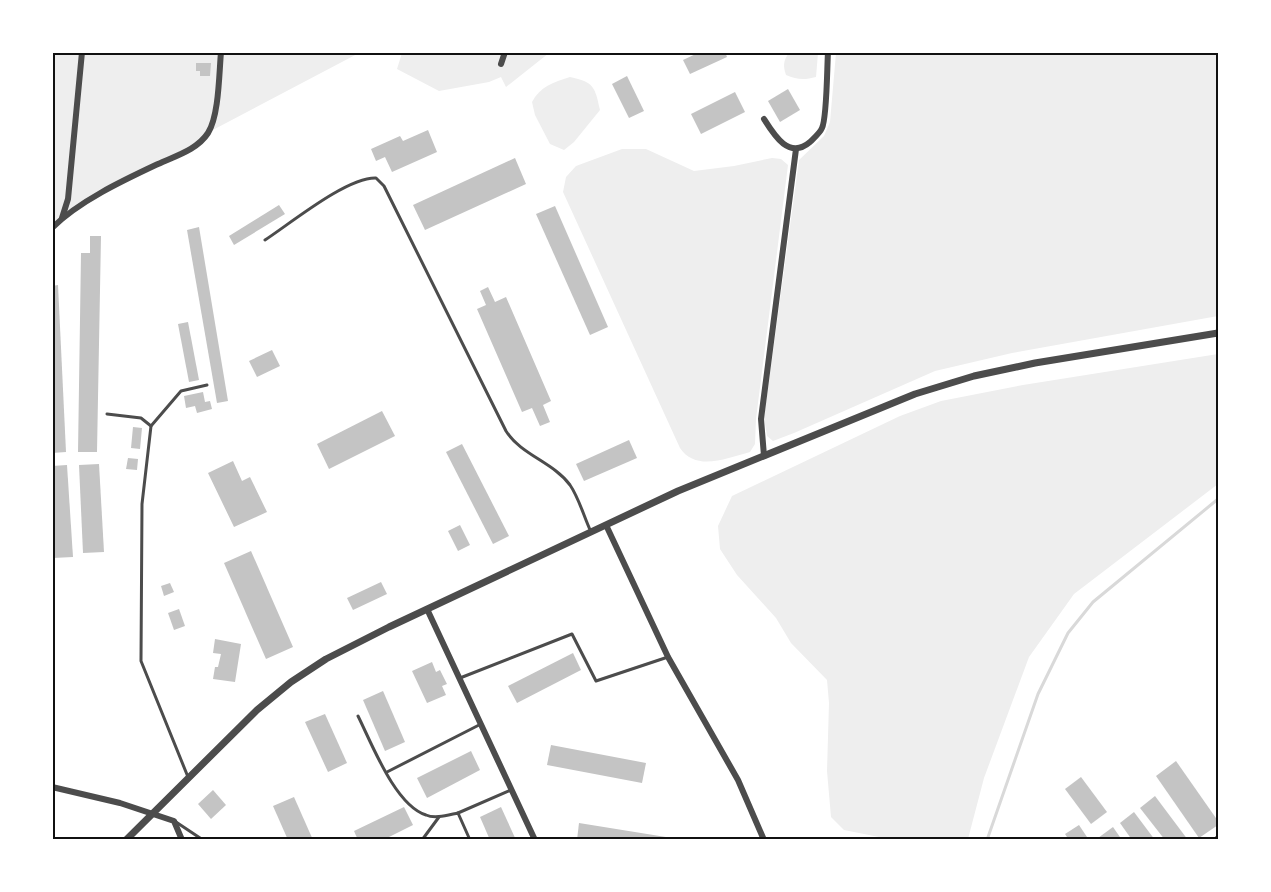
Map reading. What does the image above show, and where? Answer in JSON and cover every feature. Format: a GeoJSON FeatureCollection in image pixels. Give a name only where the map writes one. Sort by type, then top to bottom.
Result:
{"type":"FeatureCollection","features":[{"type":"Feature","properties":{"kind":"street"},"geometry":{"type":"LineString","coordinates":[[62,218],[68,200],[82,52]]}},
{"type":"Feature","properties":{"kind":"street"},"geometry":{"type":"LineString","coordinates":[[52,228],[62,218],[100,195],[197,146],[209,132],[217,105],[221,52]]}},
{"type":"Feature","properties":{"kind":"street"},"geometry":{"type":"LineString","coordinates":[[501,64],[504,52]]}},
{"type":"Feature","properties":{"kind":"street"},"geometry":{"type":"LineString","coordinates":[[764,119],[778,141],[786,146],[796,149],[806,145],[814,138],[823,127],[828,52]]}},
{"type":"Feature","properties":{"kind":"street"},"geometry":{"type":"LineString","coordinates":[[765,456],[761,419],[796,149]]}},
{"type":"Feature","properties":{"kind":"street"},"geometry":{"type":"LineString","coordinates":[[126,840],[257,710],[291,682],[326,659],[678,491],[915,394],[974,376],[1035,363],[1218,333]]}},
{"type":"Feature","properties":{"kind":"street"},"geometry":{"type":"LineString","coordinates":[[606,525],[668,657],[738,780],[764,840]]}},
{"type":"Feature","properties":{"kind":"street"},"geometry":{"type":"LineString","coordinates":[[427,609],[535,840]]}},
{"type":"Feature","properties":{"kind":"street"},"geometry":{"type":"LineString","coordinates":[[52,787],[120,803],[174,821],[182,840]]}},
{"type":"Feature","properties":{"kind":"lane"},"geometry":{"type":"LineString","coordinates":[[265,240],[344,187],[364,177],[376,178],[384,186],[506,431],[513,441],[549,466],[570,485],[591,532]]}},
{"type":"Feature","properties":{"kind":"lane"},"geometry":{"type":"LineString","coordinates":[[188,777],[141,661],[142,504],[151,426],[181,391],[207,385]]}},
{"type":"Feature","properties":{"kind":"lane"},"geometry":{"type":"LineString","coordinates":[[106,414],[141,418],[151,426]]}},
{"type":"Feature","properties":{"kind":"lane"},"geometry":{"type":"LineString","coordinates":[[460,678],[572,634],[596,681],[668,657]]}},
{"type":"Feature","properties":{"kind":"lane"},"geometry":{"type":"LineString","coordinates":[[358,716],[398,794],[414,809],[428,816],[458,813],[512,789]]}},
{"type":"Feature","properties":{"kind":"lane"},"geometry":{"type":"LineString","coordinates":[[387,772],[481,724]]}},
{"type":"Feature","properties":{"kind":"lane"},"geometry":{"type":"LineString","coordinates":[[458,813],[470,840]]}},
{"type":"Feature","properties":{"kind":"lane"},"geometry":{"type":"LineString","coordinates":[[422,840],[439,816]]}},
{"type":"Feature","properties":{"kind":"lane"},"geometry":{"type":"LineString","coordinates":[[174,821],[203,840]]}},
{"type":"Feature","properties":{"kind":"lane"},"geometry":{"type":"LineString","coordinates":[[1214,840],[1218,836]]}},
{"type":"Feature","properties":{"kind":"shaded area"},"geometry":{"type":"Polygon","coordinates":[[[53,53],[359,53],[209,132],[197,146],[100,194],[53,228],[53,53]]]}},
{"type":"Feature","properties":{"kind":"shaded area"},"geometry":{"type":"Polygon","coordinates":[[[402,53],[549,53],[506,87],[501,77],[489,82],[439,91],[397,69],[402,53]]]}},
{"type":"Feature","properties":{"kind":"shaded area"},"geometry":{"type":"Polygon","coordinates":[[[789,53],[818,53],[816,77],[801,79],[786,75],[784,64],[789,53]]]}},
{"type":"Feature","properties":{"kind":"shaded area"},"geometry":{"type":"Polygon","coordinates":[[[836,53],[1218,53],[1218,316],[1012,353],[935,371],[773,441],[767,436],[764,418],[799,160],[824,136],[830,122],[836,53]]]}},
{"type":"Feature","properties":{"kind":"shaded area"},"geometry":{"type":"Polygon","coordinates":[[[570,77],[584,81],[592,87],[600,110],[574,142],[564,150],[550,144],[535,115],[532,102],[539,92],[548,86],[570,77]]]}},
{"type":"Feature","properties":{"kind":"shaded area"},"geometry":{"type":"Polygon","coordinates":[[[622,149],[646,149],[694,171],[772,158],[781,159],[788,165],[756,419],[755,444],[750,452],[722,460],[703,461],[694,460],[680,448],[563,192],[566,177],[576,166],[622,149]]]}},
{"type":"Feature","properties":{"kind":"shaded area"},"geometry":{"type":"Polygon","coordinates":[[[1218,354],[1218,484],[1074,594],[1029,657],[984,778],[968,839],[889,839],[844,830],[831,817],[827,771],[829,703],[827,680],[791,643],[776,618],[737,575],[720,549],[718,526],[732,496],[900,416],[941,401],[1023,385],[1218,354]]]}},
{"type":"Feature","properties":{"kind":"building"},"geometry":{"type":"Polygon","coordinates":[[[700,52],[725,52],[727,57],[690,74],[683,60],[700,52]]]}},
{"type":"Feature","properties":{"kind":"building"},"geometry":{"type":"Polygon","coordinates":[[[196,63],[211,63],[210,76],[200,76],[200,71],[196,71],[196,63]]]}},
{"type":"Feature","properties":{"kind":"building"},"geometry":{"type":"Polygon","coordinates":[[[627,76],[644,111],[629,118],[612,84],[627,76]]]}},
{"type":"Feature","properties":{"kind":"building"},"geometry":{"type":"Polygon","coordinates":[[[788,89],[800,110],[780,122],[768,101],[788,89]]]}},
{"type":"Feature","properties":{"kind":"building"},"geometry":{"type":"Polygon","coordinates":[[[735,92],[745,112],[701,134],[691,114],[735,92]]]}},
{"type":"Feature","properties":{"kind":"building"},"geometry":{"type":"Polygon","coordinates":[[[428,130],[437,152],[392,172],[385,157],[376,161],[371,149],[400,136],[403,141],[428,130]]]}},
{"type":"Feature","properties":{"kind":"building"},"geometry":{"type":"Polygon","coordinates":[[[515,158],[526,184],[425,230],[413,205],[515,158]]]}},
{"type":"Feature","properties":{"kind":"building"},"geometry":{"type":"Polygon","coordinates":[[[279,205],[285,214],[234,245],[229,236],[279,205]]]}},
{"type":"Feature","properties":{"kind":"building"},"geometry":{"type":"Polygon","coordinates":[[[555,206],[608,327],[590,335],[536,214],[555,206]]]}},
{"type":"Feature","properties":{"kind":"building"},"geometry":{"type":"Polygon","coordinates":[[[199,227],[228,401],[217,403],[187,230],[199,227]]]}},
{"type":"Feature","properties":{"kind":"building"},"geometry":{"type":"Polygon","coordinates":[[[90,236],[101,236],[97,452],[78,452],[81,253],[90,253],[90,236]]]}},
{"type":"Feature","properties":{"kind":"building"},"geometry":{"type":"Polygon","coordinates":[[[58,285],[66,452],[52,453],[52,286],[58,285]]]}},
{"type":"Feature","properties":{"kind":"building"},"geometry":{"type":"Polygon","coordinates":[[[488,287],[495,302],[506,297],[551,401],[543,405],[550,422],[540,426],[532,408],[522,412],[477,309],[486,305],[480,291],[488,287]]]}},
{"type":"Feature","properties":{"kind":"building"},"geometry":{"type":"Polygon","coordinates":[[[188,322],[199,380],[189,382],[178,324],[188,322]]]}},
{"type":"Feature","properties":{"kind":"building"},"geometry":{"type":"Polygon","coordinates":[[[272,350],[280,366],[257,377],[249,361],[272,350]]]}},
{"type":"Feature","properties":{"kind":"building"},"geometry":{"type":"Polygon","coordinates":[[[203,392],[205,402],[210,401],[212,409],[197,413],[195,406],[186,408],[184,396],[203,392]]]}},
{"type":"Feature","properties":{"kind":"building"},"geometry":{"type":"Polygon","coordinates":[[[382,411],[395,436],[329,469],[317,444],[382,411]]]}},
{"type":"Feature","properties":{"kind":"building"},"geometry":{"type":"Polygon","coordinates":[[[133,427],[142,428],[140,449],[131,448],[133,427]]]}},
{"type":"Feature","properties":{"kind":"building"},"geometry":{"type":"Polygon","coordinates":[[[629,440],[637,458],[584,481],[576,464],[629,440]]]}},
{"type":"Feature","properties":{"kind":"building"},"geometry":{"type":"Polygon","coordinates":[[[462,444],[509,536],[493,544],[446,452],[462,444]]]}},
{"type":"Feature","properties":{"kind":"building"},"geometry":{"type":"Polygon","coordinates":[[[128,458],[138,459],[137,470],[126,469],[128,458]]]}},
{"type":"Feature","properties":{"kind":"building"},"geometry":{"type":"Polygon","coordinates":[[[233,461],[242,481],[250,477],[267,512],[234,527],[208,473],[233,461]]]}},
{"type":"Feature","properties":{"kind":"building"},"geometry":{"type":"Polygon","coordinates":[[[99,464],[104,552],[83,553],[79,465],[99,464]]]}},
{"type":"Feature","properties":{"kind":"building"},"geometry":{"type":"Polygon","coordinates":[[[67,465],[73,557],[53,558],[52,466],[67,465]]]}},
{"type":"Feature","properties":{"kind":"building"},"geometry":{"type":"Polygon","coordinates":[[[460,525],[470,545],[458,551],[448,531],[460,525]]]}},
{"type":"Feature","properties":{"kind":"building"},"geometry":{"type":"Polygon","coordinates":[[[251,551],[293,647],[266,659],[224,563],[251,551]]]}},
{"type":"Feature","properties":{"kind":"building"},"geometry":{"type":"Polygon","coordinates":[[[381,582],[387,594],[353,610],[347,598],[381,582]]]}},
{"type":"Feature","properties":{"kind":"building"},"geometry":{"type":"Polygon","coordinates":[[[170,583],[174,592],[164,596],[161,586],[170,583]]]}},
{"type":"Feature","properties":{"kind":"building"},"geometry":{"type":"Polygon","coordinates":[[[179,609],[185,626],[174,630],[168,613],[179,609]]]}},
{"type":"Feature","properties":{"kind":"building"},"geometry":{"type":"Polygon","coordinates":[[[215,639],[241,644],[235,682],[213,679],[221,654],[213,653],[215,639]]]}},
{"type":"Feature","properties":{"kind":"building"},"geometry":{"type":"Polygon","coordinates":[[[573,653],[581,670],[517,703],[508,686],[573,653]]]}},
{"type":"Feature","properties":{"kind":"building"},"geometry":{"type":"Polygon","coordinates":[[[432,662],[436,672],[440,670],[447,684],[442,686],[446,695],[427,703],[412,671],[432,662]]]}},
{"type":"Feature","properties":{"kind":"building"},"geometry":{"type":"Polygon","coordinates":[[[383,691],[405,742],[385,751],[363,700],[383,691]]]}},
{"type":"Feature","properties":{"kind":"building"},"geometry":{"type":"Polygon","coordinates":[[[325,714],[347,763],[328,772],[305,722],[325,714]]]}},
{"type":"Feature","properties":{"kind":"building"},"geometry":{"type":"Polygon","coordinates":[[[551,745],[646,763],[642,783],[547,765],[551,745]]]}},
{"type":"Feature","properties":{"kind":"building"},"geometry":{"type":"Polygon","coordinates":[[[471,751],[480,770],[427,798],[417,778],[471,751]]]}},
{"type":"Feature","properties":{"kind":"building"},"geometry":{"type":"Polygon","coordinates":[[[1176,761],[1218,821],[1218,825],[1199,838],[1156,776],[1176,761]]]}},
{"type":"Feature","properties":{"kind":"building"},"geometry":{"type":"Polygon","coordinates":[[[1081,777],[1107,812],[1091,824],[1065,789],[1081,777]]]}},
{"type":"Feature","properties":{"kind":"building"},"geometry":{"type":"Polygon","coordinates":[[[213,790],[226,805],[211,819],[198,804],[213,790]]]}},
{"type":"Feature","properties":{"kind":"building"},"geometry":{"type":"Polygon","coordinates":[[[1155,796],[1188,840],[1165,840],[1140,808],[1155,796]]]}},
{"type":"Feature","properties":{"kind":"building"},"geometry":{"type":"Polygon","coordinates":[[[294,797],[313,840],[288,840],[273,806],[294,797]]]}},
{"type":"Feature","properties":{"kind":"building"},"geometry":{"type":"Polygon","coordinates":[[[404,807],[413,825],[383,840],[358,840],[354,831],[404,807]]]}},
{"type":"Feature","properties":{"kind":"building"},"geometry":{"type":"Polygon","coordinates":[[[501,807],[516,840],[490,840],[480,817],[501,807]]]}},
{"type":"Feature","properties":{"kind":"building"},"geometry":{"type":"Polygon","coordinates":[[[1134,812],[1155,840],[1132,840],[1120,823],[1134,812]]]}},
{"type":"Feature","properties":{"kind":"building"},"geometry":{"type":"Polygon","coordinates":[[[579,823],[672,838],[672,840],[577,840],[579,823]]]}},
{"type":"Feature","properties":{"kind":"building"},"geometry":{"type":"Polygon","coordinates":[[[1079,825],[1089,840],[1069,840],[1065,834],[1079,825]]]}},
{"type":"Feature","properties":{"kind":"building"},"geometry":{"type":"Polygon","coordinates":[[[1113,827],[1122,840],[1099,840],[1098,838],[1113,827]]]}},
{"type":"Feature","properties":{"kind":"waterway"},"geometry":{"type":"LineString","coordinates":[[987,840],[1038,694],[1068,633],[1093,602],[1218,499]]}}]}
